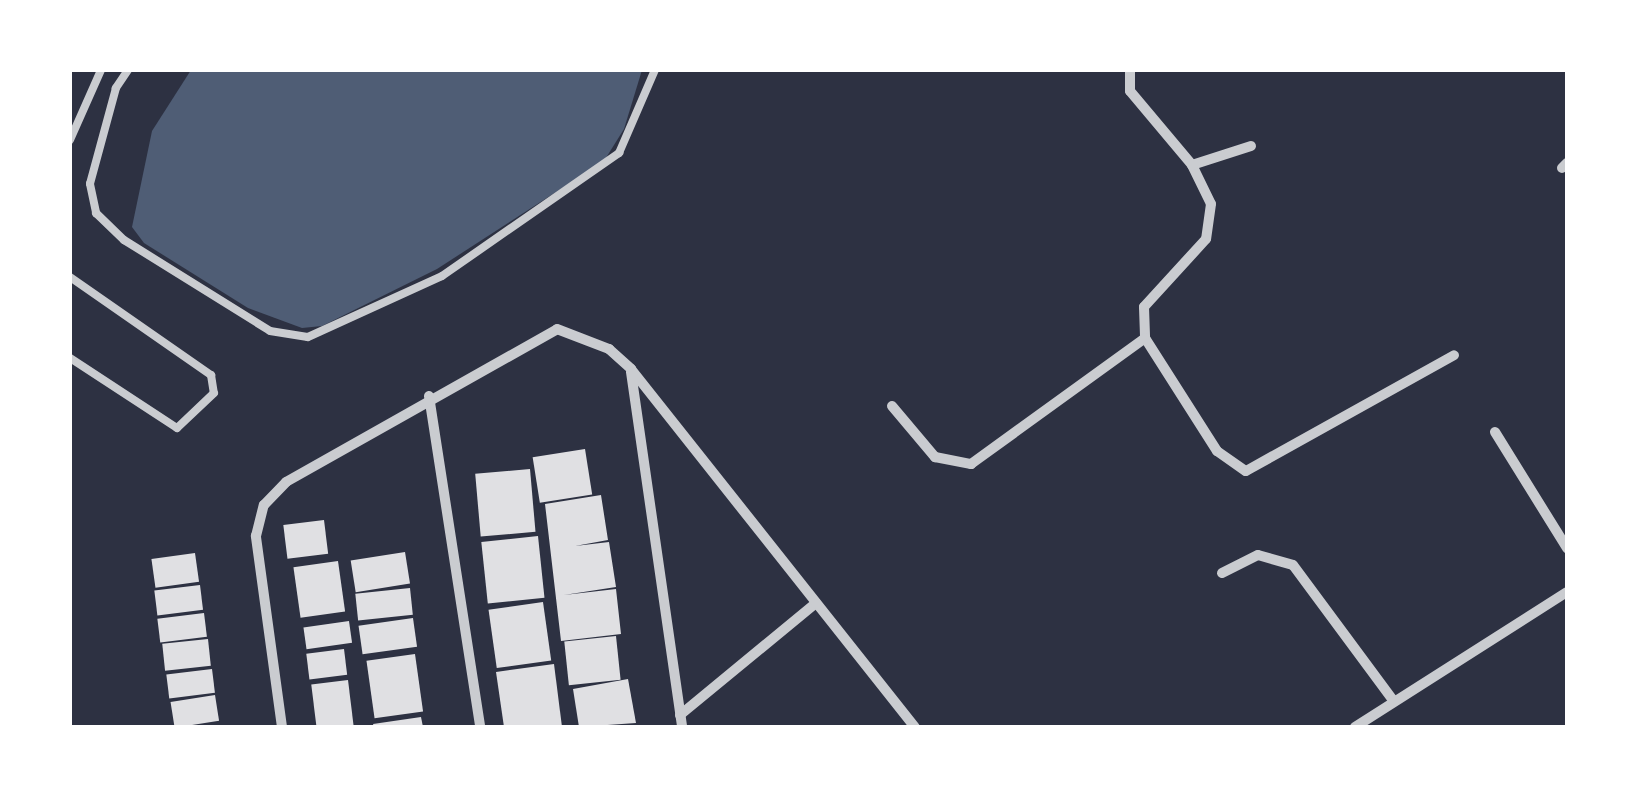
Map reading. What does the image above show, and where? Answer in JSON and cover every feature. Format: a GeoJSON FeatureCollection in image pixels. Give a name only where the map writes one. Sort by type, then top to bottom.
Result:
{"type":"FeatureCollection","features":[{"type":"Feature","properties":{"kind":"street"},"geometry":{"type":"LineString","coordinates":[[1130,70],[1130,91],[1192,165],[1211,204],[1206,239],[1144,306],[1145,338],[1217,451],[1246,470],[1454,355]]}},
{"type":"Feature","properties":{"kind":"street"},"geometry":{"type":"LineString","coordinates":[[1192,165],[1251,146]]}},
{"type":"Feature","properties":{"kind":"street"},"geometry":{"type":"LineString","coordinates":[[282,727],[256,536],[264,505],[286,482],[429,396],[557,329],[610,349],[631,369],[915,727]]}},
{"type":"Feature","properties":{"kind":"street"},"geometry":{"type":"LineString","coordinates":[[892,406],[934,457],[971,464],[1145,338]]}},
{"type":"Feature","properties":{"kind":"street"},"geometry":{"type":"LineString","coordinates":[[631,369],[681,721]]}},
{"type":"Feature","properties":{"kind":"street"},"geometry":{"type":"LineString","coordinates":[[429,396],[480,727]]}},
{"type":"Feature","properties":{"kind":"street"},"geometry":{"type":"LineString","coordinates":[[1494,432],[1567,548]]}},
{"type":"Feature","properties":{"kind":"street"},"geometry":{"type":"LineString","coordinates":[[1222,574],[1270,553],[1293,565],[1392,699]]}},
{"type":"Feature","properties":{"kind":"street"},"geometry":{"type":"LineString","coordinates":[[1355,727],[1392,699],[1567,592]]}},
{"type":"Feature","properties":{"kind":"street"},"geometry":{"type":"LineString","coordinates":[[681,721],[816,603]]}},
{"type":"Feature","properties":{"kind":"lane"},"geometry":{"type":"LineString","coordinates":[[70,140],[101,70]]}},
{"type":"Feature","properties":{"kind":"lane"},"geometry":{"type":"LineString","coordinates":[[128,70],[116,88],[90,184],[96,213],[124,240],[270,330],[308,337],[442,276],[618,153],[655,70]]}},
{"type":"Feature","properties":{"kind":"lane"},"geometry":{"type":"LineString","coordinates":[[70,276],[211,374],[214,393],[177,428],[70,358]]}},
{"type":"Feature","properties":{"kind":"water"},"geometry":{"type":"Polygon","coordinates":[[[191,70],[642,70],[624,129],[604,161],[437,269],[322,326],[302,328],[248,308],[144,243],[132,227],[152,131],[191,70]]]}},
{"type":"Feature","properties":{"kind":"building"},"geometry":{"type":"Polygon","coordinates":[[[585,449],[592,494],[540,503],[533,457],[585,449]]]}},
{"type":"Feature","properties":{"kind":"building"},"geometry":{"type":"Polygon","coordinates":[[[530,469],[535,532],[481,537],[475,474],[530,469]]]}},
{"type":"Feature","properties":{"kind":"building"},"geometry":{"type":"Polygon","coordinates":[[[601,495],[608,540],[575,546],[609,542],[616,587],[564,595],[616,589],[621,634],[561,641],[545,504],[601,495]]]}},
{"type":"Feature","properties":{"kind":"building"},"geometry":{"type":"Polygon","coordinates":[[[324,520],[328,554],[287,559],[283,525],[324,520]]]}},
{"type":"Feature","properties":{"kind":"building"},"geometry":{"type":"Polygon","coordinates":[[[538,536],[544,598],[488,604],[481,542],[538,536]]]}},
{"type":"Feature","properties":{"kind":"building"},"geometry":{"type":"Polygon","coordinates":[[[405,552],[410,584],[356,592],[351,561],[405,552]]]}},
{"type":"Feature","properties":{"kind":"building"},"geometry":{"type":"Polygon","coordinates":[[[195,553],[199,582],[155,588],[151,559],[195,553]]]}},
{"type":"Feature","properties":{"kind":"building"},"geometry":{"type":"Polygon","coordinates":[[[338,561],[345,612],[301,618],[293,567],[338,561]]]}},
{"type":"Feature","properties":{"kind":"building"},"geometry":{"type":"Polygon","coordinates":[[[200,585],[203,610],[157,615],[154,591],[200,585]]]}},
{"type":"Feature","properties":{"kind":"building"},"geometry":{"type":"Polygon","coordinates":[[[410,588],[413,615],[358,621],[355,594],[410,588]]]}},
{"type":"Feature","properties":{"kind":"building"},"geometry":{"type":"Polygon","coordinates":[[[543,602],[551,660],[497,668],[489,610],[543,602]]]}},
{"type":"Feature","properties":{"kind":"building"},"geometry":{"type":"Polygon","coordinates":[[[204,613],[207,637],[160,643],[157,619],[204,613]]]}},
{"type":"Feature","properties":{"kind":"building"},"geometry":{"type":"Polygon","coordinates":[[[413,618],[417,647],[363,654],[359,626],[413,618]]]}},
{"type":"Feature","properties":{"kind":"building"},"geometry":{"type":"Polygon","coordinates":[[[349,621],[352,643],[307,649],[303,627],[349,621]]]}},
{"type":"Feature","properties":{"kind":"building"},"geometry":{"type":"Polygon","coordinates":[[[616,636],[621,680],[569,685],[564,641],[616,636]]]}},
{"type":"Feature","properties":{"kind":"building"},"geometry":{"type":"Polygon","coordinates":[[[208,639],[211,666],[165,671],[162,644],[208,639]]]}},
{"type":"Feature","properties":{"kind":"building"},"geometry":{"type":"Polygon","coordinates":[[[344,649],[347,675],[309,679],[306,654],[344,649]]]}},
{"type":"Feature","properties":{"kind":"building"},"geometry":{"type":"Polygon","coordinates":[[[415,654],[423,711],[375,718],[366,661],[415,654]]]}},
{"type":"Feature","properties":{"kind":"building"},"geometry":{"type":"Polygon","coordinates":[[[554,664],[562,727],[504,727],[496,672],[554,664]]]}},
{"type":"Feature","properties":{"kind":"building"},"geometry":{"type":"Polygon","coordinates":[[[212,669],[215,693],[169,698],[166,675],[212,669]]]}},
{"type":"Feature","properties":{"kind":"building"},"geometry":{"type":"Polygon","coordinates":[[[628,679],[636,723],[579,727],[573,689],[628,679]]]}},
{"type":"Feature","properties":{"kind":"building"},"geometry":{"type":"Polygon","coordinates":[[[348,680],[354,727],[316,727],[311,685],[348,680]]]}},
{"type":"Feature","properties":{"kind":"building"},"geometry":{"type":"Polygon","coordinates":[[[215,695],[219,721],[175,727],[171,702],[215,695]]]}},
{"type":"Feature","properties":{"kind":"building"},"geometry":{"type":"Polygon","coordinates":[[[421,717],[423,727],[373,724],[421,717]]]}}]}
